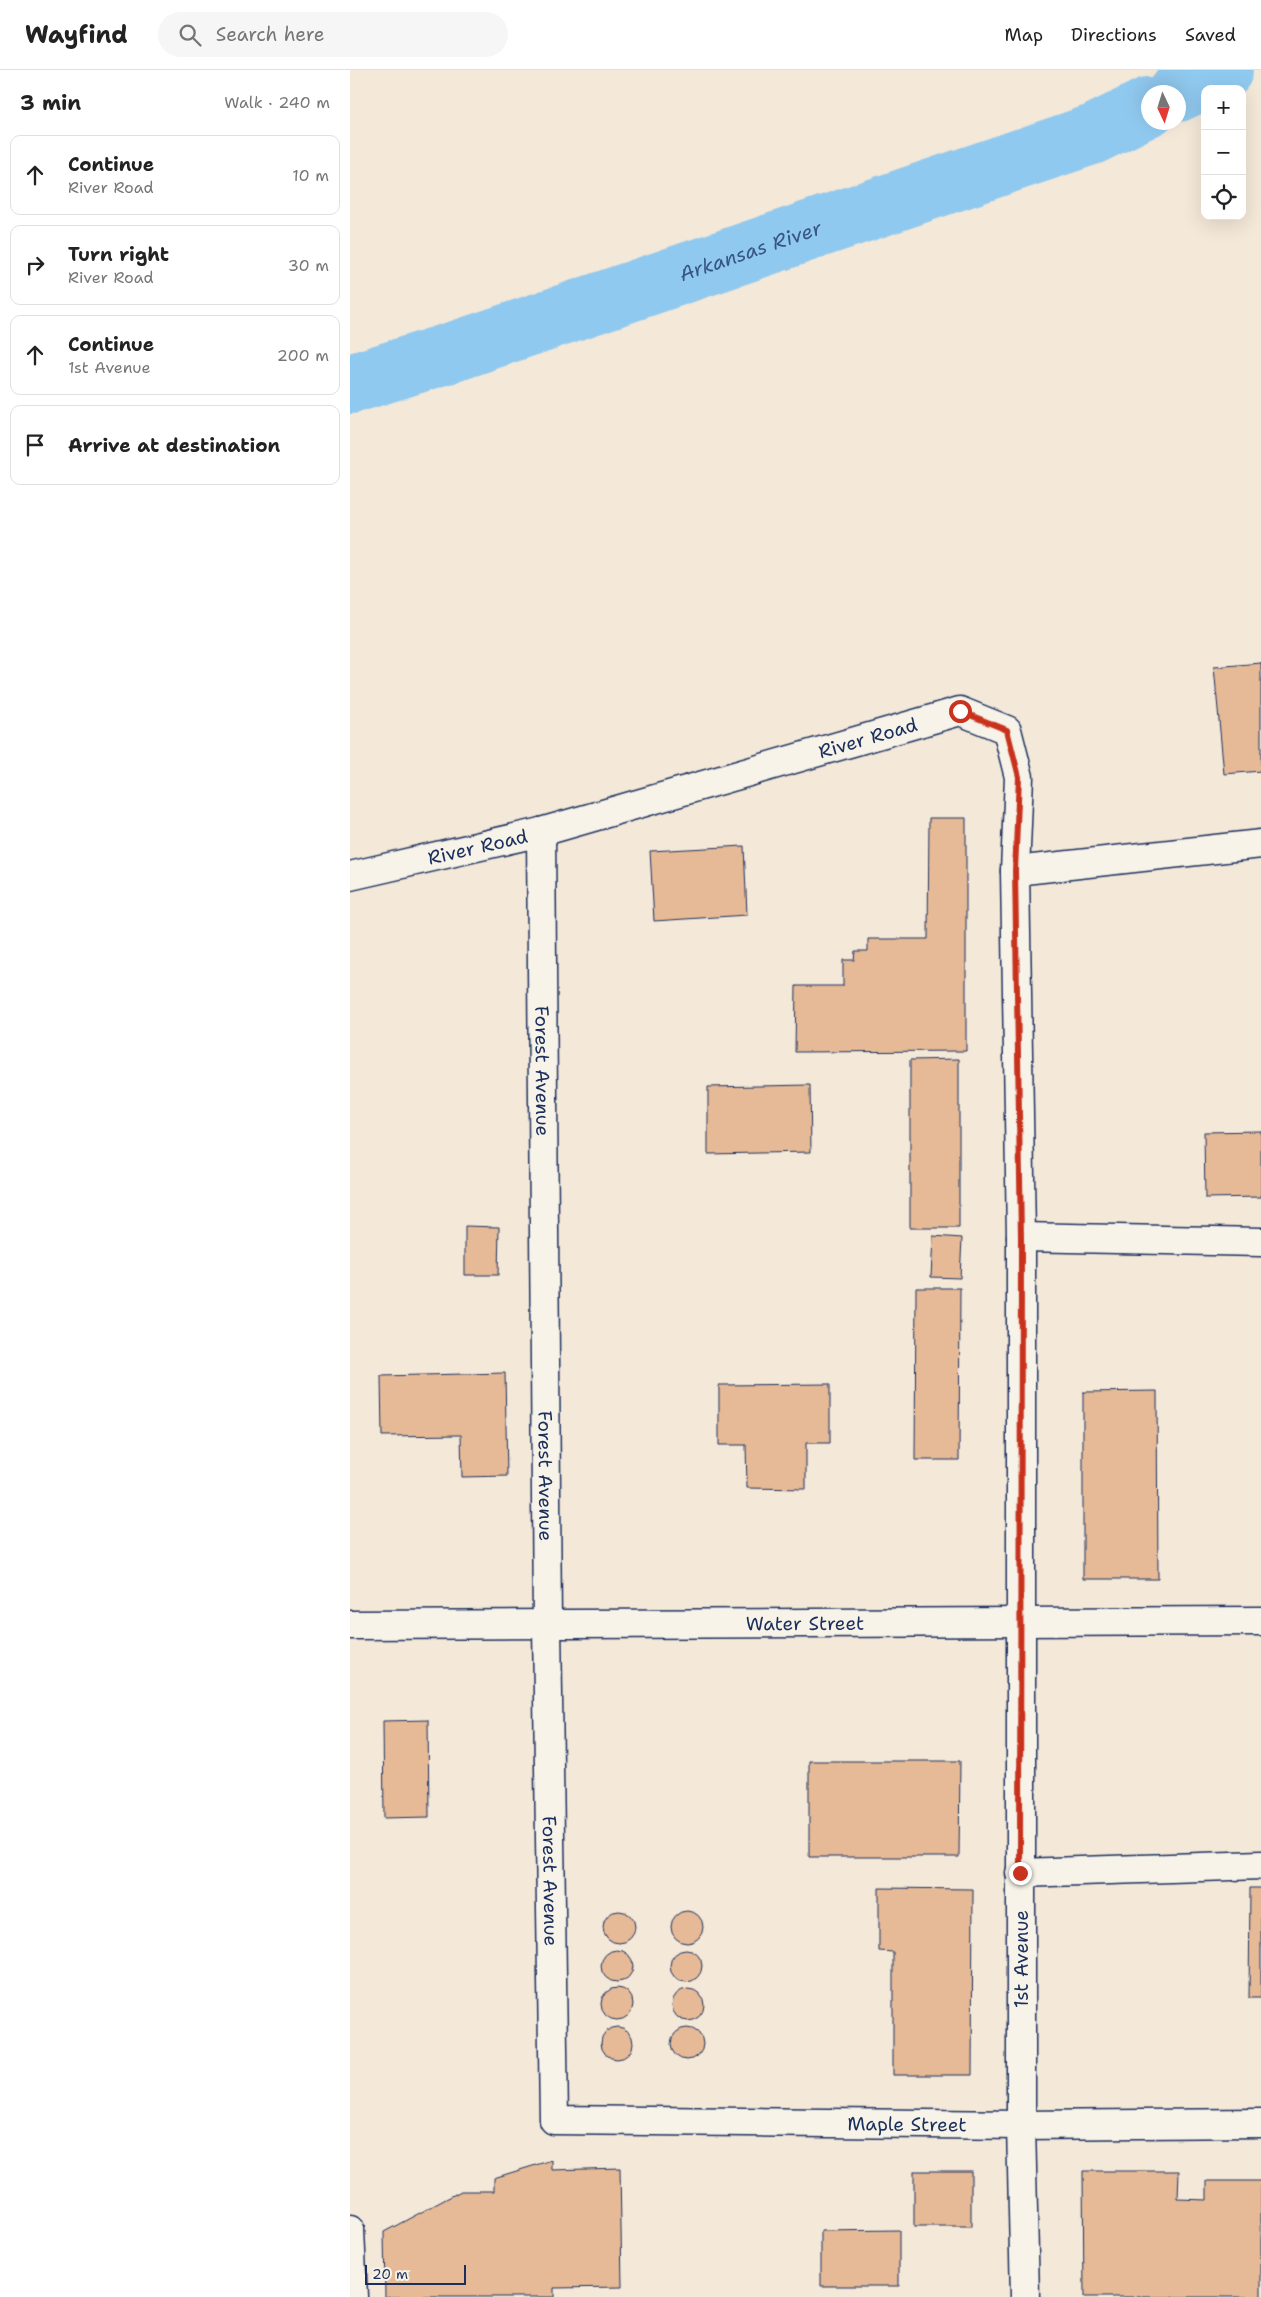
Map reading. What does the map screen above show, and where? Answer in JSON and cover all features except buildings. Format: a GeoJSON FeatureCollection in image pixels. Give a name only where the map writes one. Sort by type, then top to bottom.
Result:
{"type":"FeatureCollection","features":[{"type":"Feature","properties":{"kind":"street","name":"River Road"},"geometry":{"type":"LineString","coordinates":[[350,876],[541,832],[960,711],[1007,730],[1019,777],[1015,871]]}},
{"type":"Feature","properties":{"kind":"street","name":"Forest Avenue"},"geometry":{"type":"LineString","coordinates":[[541,832],[546,1625],[554,2120]]}},
{"type":"Feature","properties":{"kind":"street"},"geometry":{"type":"LineString","coordinates":[[1015,871],[1261,844]]}},
{"type":"Feature","properties":{"kind":"street","name":"1st Avenue"},"geometry":{"type":"LineString","coordinates":[[1015,871],[1021,1237],[1022,1622],[1020,1873],[1021,2125],[1025,2297]]}},
{"type":"Feature","properties":{"kind":"street"},"geometry":{"type":"LineString","coordinates":[[1021,1237],[1261,1242]]}},
{"type":"Feature","properties":{"kind":"street","name":"Water Street"},"geometry":{"type":"LineString","coordinates":[[350,1625],[1261,1621]]}},
{"type":"Feature","properties":{"kind":"street"},"geometry":{"type":"LineString","coordinates":[[1020,1873],[1261,1865]]}},
{"type":"Feature","properties":{"kind":"street","name":"Maple Street"},"geometry":{"type":"LineString","coordinates":[[554,2120],[1021,2125],[1261,2123]]}},
{"type":"Feature","properties":{"kind":"street"},"geometry":{"type":"LineString","coordinates":[[350,2230],[353,2297]]}},
{"type":"Feature","properties":{"kind":"waterway","name":"Arkansas River"},"geometry":{"type":"LineString","coordinates":[[1186,88],[1223,70]]}},
{"type":"Feature","properties":{"kind":"waterway","name":"Arkansas River"},"geometry":{"type":"LineString","coordinates":[[350,384],[459,350],[1094,134],[1141,110]]}},
{"type":"Feature","properties":{"kind":"route"},"geometry":{"type":"LineString","coordinates":[[960,711],[1007,730],[1019,777],[1015,871],[1021,1237],[1022,1622],[1020,1873]]}}]}
